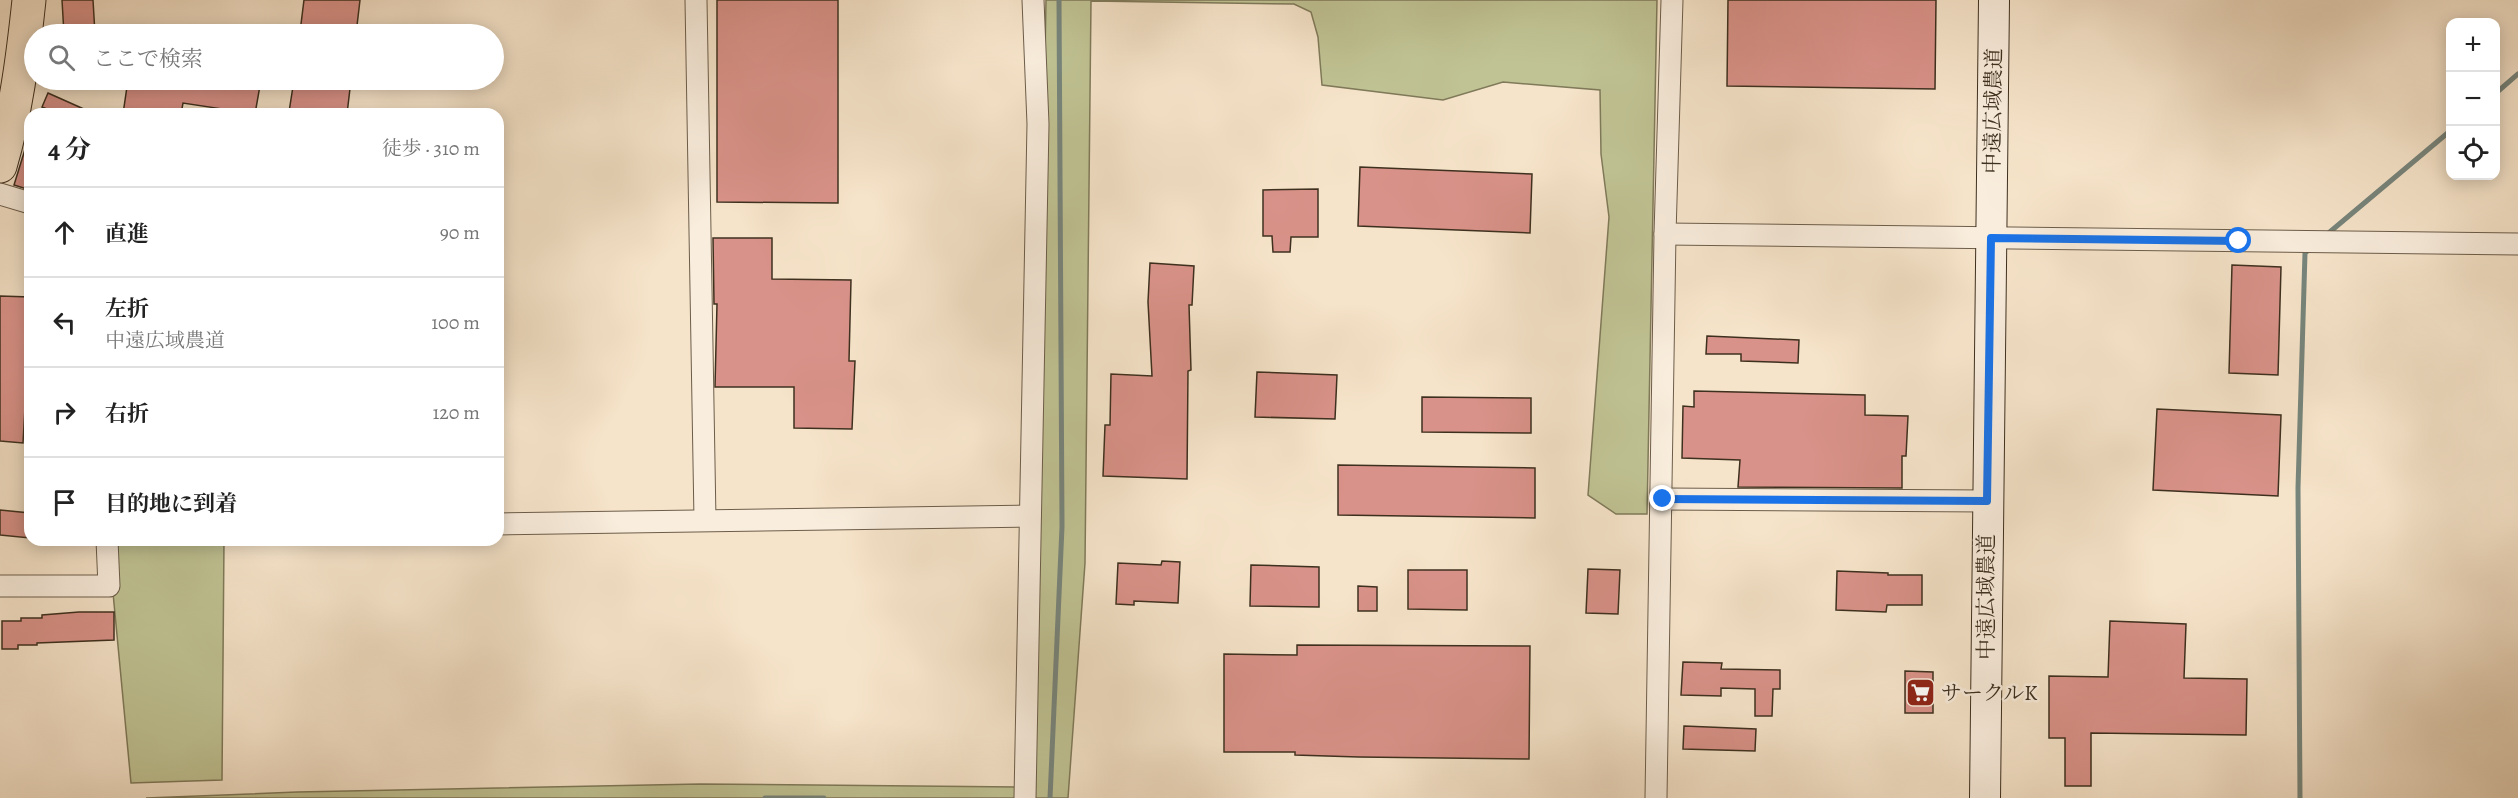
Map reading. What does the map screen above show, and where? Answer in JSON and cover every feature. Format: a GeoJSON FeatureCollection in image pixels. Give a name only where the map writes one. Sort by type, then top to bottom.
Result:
{"type":"FeatureCollection","features":[{"type":"Feature","properties":{"kind":"main road"},"geometry":{"type":"LineString","coordinates":[[25,24],[28,0]]}},
{"type":"Feature","properties":{"kind":"main road"},"geometry":{"type":"LineString","coordinates":[[0,166],[17,96],[24,35]]}},
{"type":"Feature","properties":{"kind":"street"},"geometry":{"type":"LineString","coordinates":[[696,0],[705,520]]}},
{"type":"Feature","properties":{"kind":"street"},"geometry":{"type":"LineString","coordinates":[[1025,798],[1038,124],[1033,0]]}},
{"type":"Feature","properties":{"kind":"street"},"geometry":{"type":"LineString","coordinates":[[1656,798],[1663,499],[1665,234],[1672,0]]}},
{"type":"Feature","properties":{"kind":"street","name":"中遠広域農道"},"geometry":{"type":"LineString","coordinates":[[1985,798],[1994,0]]}},
{"type":"Feature","properties":{"kind":"street"},"geometry":{"type":"LineString","coordinates":[[0,194],[24,201]]}},
{"type":"Feature","properties":{"kind":"street"},"geometry":{"type":"LineString","coordinates":[[1665,234],[2518,244]]}},
{"type":"Feature","properties":{"kind":"street"},"geometry":{"type":"LineString","coordinates":[[1663,499],[1987,501]]}},
{"type":"Feature","properties":{"kind":"street"},"geometry":{"type":"LineString","coordinates":[[504,524],[1030,516]]}},
{"type":"Feature","properties":{"kind":"street"},"geometry":{"type":"LineString","coordinates":[[0,586],[108,586],[107,546]]}},
{"type":"Feature","properties":{"kind":"green space"},"geometry":{"type":"Polygon","coordinates":[[[1046,0],[1657,0],[1647,514],[1616,514],[1588,495],[1609,217],[1601,154],[1600,90],[1503,82],[1443,100],[1322,85],[1318,37],[1311,12],[1294,4],[1091,1],[1085,563],[1068,798],[1032,798],[1046,0]]]}},
{"type":"Feature","properties":{"kind":"green space"},"geometry":{"type":"Polygon","coordinates":[[[109,546],[224,546],[222,780],[131,783],[109,546]]]}},
{"type":"Feature","properties":{"kind":"green space"},"geometry":{"type":"Polygon","coordinates":[[[700,784],[1025,787],[1025,798],[146,798],[297,792],[700,784]]]}},
{"type":"Feature","properties":{"kind":"building"},"geometry":{"type":"Polygon","coordinates":[[[62,0],[93,0],[94,24],[63,24],[62,0]]]}},
{"type":"Feature","properties":{"kind":"building"},"geometry":{"type":"Polygon","coordinates":[[[304,0],[360,0],[357,24],[301,24],[304,0]]]}},
{"type":"Feature","properties":{"kind":"building"},"geometry":{"type":"Polygon","coordinates":[[[717,0],[838,0],[838,203],[717,202],[717,0]]]}},
{"type":"Feature","properties":{"kind":"building"},"geometry":{"type":"Polygon","coordinates":[[[1728,0],[1936,0],[1935,89],[1727,86],[1728,0]]]}},
{"type":"Feature","properties":{"kind":"building"},"geometry":{"type":"Polygon","coordinates":[[[127,90],[259,90],[256,108],[216,108],[183,103],[182,108],[124,108],[127,90]]]}},
{"type":"Feature","properties":{"kind":"building"},"geometry":{"type":"Polygon","coordinates":[[[292,90],[350,90],[348,108],[290,108],[292,90]]]}},
{"type":"Feature","properties":{"kind":"building"},"geometry":{"type":"Polygon","coordinates":[[[48,93],[82,108],[44,108],[42,107],[48,93]]]}},
{"type":"Feature","properties":{"kind":"building"},"geometry":{"type":"Polygon","coordinates":[[[24,153],[24,188],[14,185],[24,153]]]}},
{"type":"Feature","properties":{"kind":"building"},"geometry":{"type":"Polygon","coordinates":[[[1360,167],[1532,174],[1530,233],[1358,226],[1360,167]]]}},
{"type":"Feature","properties":{"kind":"building"},"geometry":{"type":"Polygon","coordinates":[[[1318,189],[1318,237],[1291,237],[1290,252],[1273,252],[1272,236],[1263,236],[1263,190],[1318,189]]]}},
{"type":"Feature","properties":{"kind":"building"},"geometry":{"type":"Polygon","coordinates":[[[713,238],[772,238],[772,279],[851,280],[849,361],[855,361],[852,429],[794,428],[794,387],[715,387],[717,304],[714,304],[713,238]]]}},
{"type":"Feature","properties":{"kind":"building"},"geometry":{"type":"Polygon","coordinates":[[[1150,263],[1194,266],[1192,305],[1189,305],[1191,370],[1188,371],[1187,479],[1103,476],[1105,425],[1110,425],[1111,374],[1152,376],[1148,302],[1150,263]]]}},
{"type":"Feature","properties":{"kind":"building"},"geometry":{"type":"Polygon","coordinates":[[[2232,265],[2281,267],[2278,375],[2229,373],[2232,265]]]}},
{"type":"Feature","properties":{"kind":"building"},"geometry":{"type":"Polygon","coordinates":[[[0,296],[24,297],[23,443],[0,441],[0,296]]]}},
{"type":"Feature","properties":{"kind":"building"},"geometry":{"type":"Polygon","coordinates":[[[1707,336],[1799,340],[1798,363],[1741,361],[1741,354],[1706,354],[1707,336]]]}},
{"type":"Feature","properties":{"kind":"building"},"geometry":{"type":"Polygon","coordinates":[[[1257,372],[1337,375],[1335,419],[1255,417],[1257,372]]]}},
{"type":"Feature","properties":{"kind":"building"},"geometry":{"type":"Polygon","coordinates":[[[1694,391],[1865,395],[1865,415],[1908,416],[1906,456],[1902,456],[1902,488],[1738,487],[1740,460],[1682,458],[1683,406],[1694,407],[1694,391]]]}},
{"type":"Feature","properties":{"kind":"building"},"geometry":{"type":"Polygon","coordinates":[[[1422,397],[1531,398],[1531,433],[1422,432],[1422,397]]]}},
{"type":"Feature","properties":{"kind":"building"},"geometry":{"type":"Polygon","coordinates":[[[2157,409],[2281,415],[2278,496],[2153,490],[2157,409]]]}},
{"type":"Feature","properties":{"kind":"building"},"geometry":{"type":"Polygon","coordinates":[[[1338,465],[1535,468],[1535,518],[1338,515],[1338,465]]]}},
{"type":"Feature","properties":{"kind":"building"},"geometry":{"type":"Polygon","coordinates":[[[0,510],[24,512],[24,537],[0,535],[0,510]]]}},
{"type":"Feature","properties":{"kind":"building"},"geometry":{"type":"Polygon","coordinates":[[[1162,561],[1180,562],[1178,603],[1134,601],[1134,605],[1116,604],[1118,563],[1161,565],[1162,561]]]}},
{"type":"Feature","properties":{"kind":"building"},"geometry":{"type":"Polygon","coordinates":[[[1251,565],[1319,567],[1319,607],[1250,606],[1251,565]]]}},
{"type":"Feature","properties":{"kind":"building"},"geometry":{"type":"Polygon","coordinates":[[[1588,569],[1620,570],[1618,614],[1586,613],[1588,569]]]}},
{"type":"Feature","properties":{"kind":"building"},"geometry":{"type":"Polygon","coordinates":[[[1408,570],[1467,570],[1467,610],[1408,609],[1408,570]]]}},
{"type":"Feature","properties":{"kind":"building"},"geometry":{"type":"Polygon","coordinates":[[[1837,571],[1922,575],[1922,605],[1887,605],[1886,612],[1836,610],[1837,571]]]}},
{"type":"Feature","properties":{"kind":"building"},"geometry":{"type":"Polygon","coordinates":[[[1358,586],[1377,587],[1377,611],[1358,611],[1358,586]]]}},
{"type":"Feature","properties":{"kind":"building"},"geometry":{"type":"Polygon","coordinates":[[[114,612],[114,640],[37,643],[37,645],[18,645],[18,649],[2,649],[2,621],[21,621],[21,618],[42,618],[42,615],[114,612]]]}},
{"type":"Feature","properties":{"kind":"building"},"geometry":{"type":"Polygon","coordinates":[[[2110,621],[2186,624],[2184,678],[2247,679],[2246,735],[2091,733],[2091,786],[2065,786],[2065,738],[2049,738],[2049,676],[2108,677],[2110,621]]]}},
{"type":"Feature","properties":{"kind":"building"},"geometry":{"type":"Polygon","coordinates":[[[1297,645],[1530,646],[1529,759],[1359,757],[1295,755],[1295,752],[1224,752],[1224,654],[1297,655],[1297,645]]]}},
{"type":"Feature","properties":{"kind":"building"},"geometry":{"type":"Polygon","coordinates":[[[1683,662],[1722,663],[1721,669],[1780,670],[1780,689],[1773,689],[1772,716],[1755,716],[1755,689],[1721,688],[1721,696],[1681,695],[1683,662]]]}},
{"type":"Feature","properties":{"kind":"building"},"geometry":{"type":"Polygon","coordinates":[[[1905,671],[1933,672],[1933,713],[1905,713],[1905,671]]]}},
{"type":"Feature","properties":{"kind":"building"},"geometry":{"type":"Polygon","coordinates":[[[1684,726],[1756,729],[1755,751],[1683,749],[1684,726]]]}},
{"type":"Feature","properties":{"kind":"waterway"},"geometry":{"type":"LineString","coordinates":[[1050,798],[1062,527],[1059,0]]}},
{"type":"Feature","properties":{"kind":"waterway"},"geometry":{"type":"LineString","coordinates":[[2500,90],[2518,74]]}},
{"type":"Feature","properties":{"kind":"waterway"},"geometry":{"type":"LineString","coordinates":[[2325,236],[2446,134]]}},
{"type":"Feature","properties":{"kind":"waterway"},"geometry":{"type":"LineString","coordinates":[[2300,798],[2298,488],[2305,253],[2311,248]]}},
{"type":"Feature","properties":{"kind":"waterway"},"geometry":{"type":"LineString","coordinates":[[765,798],[824,798]]}},
{"type":"Feature","properties":{"kind":"place","name":"サークルK"},"geometry":{"type":"Point","coordinates":[1920,693]}},
{"type":"Feature","properties":{"kind":"route"},"geometry":{"type":"LineString","coordinates":[[1663,499],[1987,501],[1991,238],[2239,241]]}}]}
